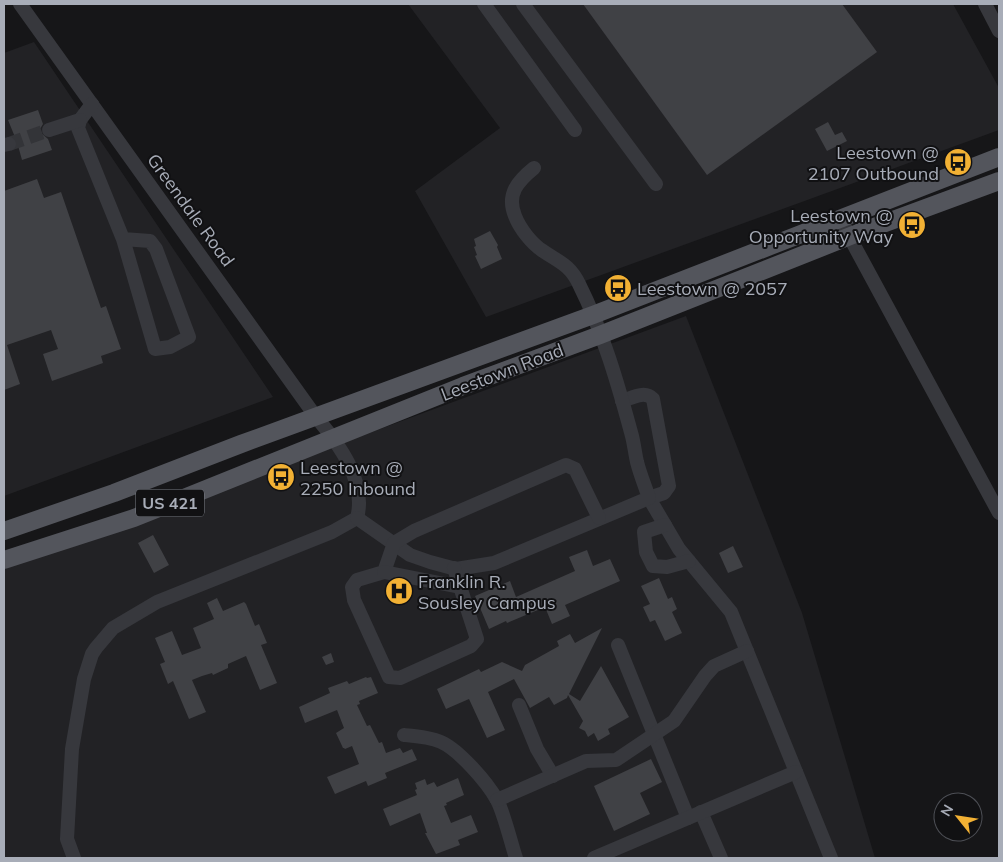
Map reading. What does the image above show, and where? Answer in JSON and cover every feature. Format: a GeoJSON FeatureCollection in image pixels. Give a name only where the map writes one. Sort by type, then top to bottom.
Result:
{"type":"FeatureCollection","features":[{"type":"Feature","properties":{"kind":"main road","name":"Leestown Road"},"geometry":{"type":"LineString","coordinates":[[4,531],[114,493],[593,315],[999,157]]}},
{"type":"Feature","properties":{"kind":"main road","name":"Leestown Road"},"geometry":{"type":"LineString","coordinates":[[4,560],[134,518],[464,386],[600,335],[849,236],[999,181]]}},
{"type":"Feature","properties":{"kind":"street","name":"Greendale Road"},"geometry":{"type":"LineString","coordinates":[[20,4],[316,417],[333,438],[347,462],[359,490],[360,505],[357,518]]}},
{"type":"Feature","properties":{"kind":"street"},"geometry":{"type":"LineString","coordinates":[[484,4],[575,130]]}},
{"type":"Feature","properties":{"kind":"street"},"geometry":{"type":"LineString","coordinates":[[523,4],[656,184]]}},
{"type":"Feature","properties":{"kind":"street"},"geometry":{"type":"LineString","coordinates":[[985,4],[999,31]]}},
{"type":"Feature","properties":{"kind":"street"},"geometry":{"type":"LineString","coordinates":[[92,104],[80,120],[78,128],[123,238],[155,349],[170,346],[189,337],[156,249],[150,241],[123,238]]}},
{"type":"Feature","properties":{"kind":"street"},"geometry":{"type":"LineString","coordinates":[[50,130],[80,120]]}},
{"type":"Feature","properties":{"kind":"street"},"geometry":{"type":"LineString","coordinates":[[534,168],[522,177],[514,188],[511,198],[515,216],[527,236],[542,251],[565,264],[578,282],[593,315],[615,374],[640,473],[649,498],[679,549],[731,612],[831,858]]}},
{"type":"Feature","properties":{"kind":"street"},"geometry":{"type":"LineString","coordinates":[[841,218],[999,512]]}},
{"type":"Feature","properties":{"kind":"street"},"geometry":{"type":"LineString","coordinates":[[74,858],[67,840],[72,749],[84,679],[92,654],[113,628],[158,602],[332,532],[357,518],[410,555],[454,568],[494,563],[599,518],[664,493],[669,486],[654,403],[650,395],[645,394],[622,401]]}},
{"type":"Feature","properties":{"kind":"street"},"geometry":{"type":"LineString","coordinates":[[384,572],[394,543],[414,531],[566,465],[575,469],[599,518]]}},
{"type":"Feature","properties":{"kind":"street"},"geometry":{"type":"LineString","coordinates":[[665,525],[644,532],[646,552],[653,566],[667,567],[689,561]]}},
{"type":"Feature","properties":{"kind":"street"},"geometry":{"type":"LineString","coordinates":[[454,568],[477,639],[471,646],[400,678],[389,678],[354,600],[352,587],[357,580],[384,572],[460,587]]}},
{"type":"Feature","properties":{"kind":"street"},"geometry":{"type":"LineString","coordinates":[[618,644],[654,734],[695,815],[721,858]]}},
{"type":"Feature","properties":{"kind":"street"},"geometry":{"type":"LineString","coordinates":[[498,800],[586,761],[616,760],[674,721],[714,666],[747,651]]}},
{"type":"Feature","properties":{"kind":"street"},"geometry":{"type":"LineString","coordinates":[[519,705],[537,749],[552,776]]}},
{"type":"Feature","properties":{"kind":"street"},"geometry":{"type":"LineString","coordinates":[[404,735],[441,742],[457,752],[477,773],[498,800],[516,858]]}},
{"type":"Feature","properties":{"kind":"street"},"geometry":{"type":"LineString","coordinates":[[594,858],[796,772]]}},
{"type":"Feature","properties":{"kind":"shaded area"},"geometry":{"type":"Polygon","coordinates":[[[408,4],[953,4],[999,88],[999,130],[486,317],[415,191],[500,128],[408,4]]]}},
{"type":"Feature","properties":{"kind":"shaded area"},"geometry":{"type":"Polygon","coordinates":[[[34,42],[273,397],[4,496],[4,53],[34,42]]]}},
{"type":"Feature","properties":{"kind":"shaded area","name":"Franklin R. Sousley Campus"},"geometry":{"type":"Polygon","coordinates":[[[686,316],[802,613],[875,858],[4,858],[4,568],[686,316]]]}},
{"type":"Feature","properties":{"kind":"building"},"geometry":{"type":"Polygon","coordinates":[[[583,4],[842,4],[877,52],[707,175],[583,4]]]}},
{"type":"Feature","properties":{"kind":"building"},"geometry":{"type":"Polygon","coordinates":[[[38,110],[43,124],[40,129],[41,133],[48,139],[52,150],[22,160],[8,120],[38,110]]]}},
{"type":"Feature","properties":{"kind":"building"},"geometry":{"type":"Polygon","coordinates":[[[828,122],[835,135],[842,132],[847,141],[827,151],[815,129],[828,122]]]}},
{"type":"Feature","properties":{"kind":"building"},"geometry":{"type":"Polygon","coordinates":[[[37,179],[44,198],[61,192],[101,308],[106,306],[121,349],[101,356],[103,363],[52,381],[43,354],[58,349],[51,330],[7,345],[20,384],[4,390],[4,191],[37,179]]]}},
{"type":"Feature","properties":{"kind":"building"},"geometry":{"type":"Polygon","coordinates":[[[490,231],[498,245],[497,247],[502,259],[481,269],[475,256],[477,255],[474,239],[490,231]]]}},
{"type":"Feature","properties":{"kind":"building"},"geometry":{"type":"Polygon","coordinates":[[[153,535],[169,565],[154,573],[138,543],[153,535]]]}},
{"type":"Feature","properties":{"kind":"building"},"geometry":{"type":"Polygon","coordinates":[[[733,546],[743,567],[728,573],[719,553],[733,546]]]}},
{"type":"Feature","properties":{"kind":"building"},"geometry":{"type":"Polygon","coordinates":[[[587,550],[593,566],[610,559],[620,581],[565,605],[570,616],[552,624],[545,607],[489,629],[475,596],[510,581],[516,597],[575,571],[569,557],[587,550]]]}},
{"type":"Feature","properties":{"kind":"building"},"geometry":{"type":"Polygon","coordinates":[[[659,578],[668,599],[672,597],[677,609],[672,612],[682,633],[665,641],[655,620],[650,622],[643,607],[650,604],[641,586],[659,578]]]}},
{"type":"Feature","properties":{"kind":"building"},"geometry":{"type":"Polygon","coordinates":[[[217,598],[223,611],[244,602],[246,604],[255,626],[259,624],[267,643],[261,645],[277,683],[260,690],[246,656],[228,664],[228,668],[213,675],[212,673],[192,680],[206,712],[189,719],[173,681],[168,684],[160,664],[165,662],[155,638],[172,631],[182,655],[201,648],[193,628],[214,619],[207,603],[217,598]]]}},
{"type":"Feature","properties":{"kind":"building"},"geometry":{"type":"Polygon","coordinates":[[[602,628],[569,694],[580,701],[601,666],[629,717],[608,729],[610,734],[598,741],[594,733],[588,737],[585,731],[579,728],[583,721],[568,695],[567,698],[554,705],[549,697],[530,708],[514,679],[488,692],[505,730],[487,738],[469,699],[446,709],[437,689],[479,669],[481,672],[502,662],[522,671],[525,665],[559,646],[557,641],[570,634],[575,643],[602,628]]]}},
{"type":"Feature","properties":{"kind":"building"},"geometry":{"type":"Polygon","coordinates":[[[331,653],[334,662],[326,665],[322,657],[331,653]]]}},
{"type":"Feature","properties":{"kind":"building"},"geometry":{"type":"Polygon","coordinates":[[[366,677],[371,677],[378,693],[359,701],[360,704],[357,705],[367,726],[370,725],[379,743],[382,742],[386,753],[400,748],[403,753],[412,749],[417,760],[385,773],[387,778],[368,786],[366,781],[335,794],[327,777],[359,764],[352,746],[343,748],[336,733],[344,728],[337,710],[305,723],[299,707],[330,693],[328,688],[347,681],[349,684],[366,677]]]}},
{"type":"Feature","properties":{"kind":"building"},"geometry":{"type":"Polygon","coordinates":[[[651,759],[662,782],[640,793],[650,814],[614,831],[594,786],[651,759]]]}},
{"type":"Feature","properties":{"kind":"building"},"geometry":{"type":"Polygon","coordinates":[[[458,778],[464,795],[446,803],[447,805],[444,806],[451,823],[471,815],[478,832],[458,840],[460,845],[436,854],[425,833],[427,833],[420,813],[390,826],[383,809],[417,795],[415,783],[425,779],[427,785],[434,782],[437,787],[458,778]]]}},
{"type":"Feature","properties":{"kind":"tunnel"},"geometry":{"type":"LineString","coordinates":[[9,144],[49,130]]}},
{"type":"Feature","properties":{"kind":"place","name":"Leestown @ 2107 Outbound"},"geometry":{"type":"Point","coordinates":[958,162]}},
{"type":"Feature","properties":{"kind":"place","name":"Leestown @ Opportunity Way"},"geometry":{"type":"Point","coordinates":[912,225]}},
{"type":"Feature","properties":{"kind":"place","name":"Leestown @ 2057"},"geometry":{"type":"Point","coordinates":[618,288]}},
{"type":"Feature","properties":{"kind":"place","name":"Leestown @ 2250 Inbound"},"geometry":{"type":"Point","coordinates":[281,477]}},
{"type":"Feature","properties":{"kind":"place","name":"Franklin R. Sousley Campus"},"geometry":{"type":"Point","coordinates":[399,591]}}]}
